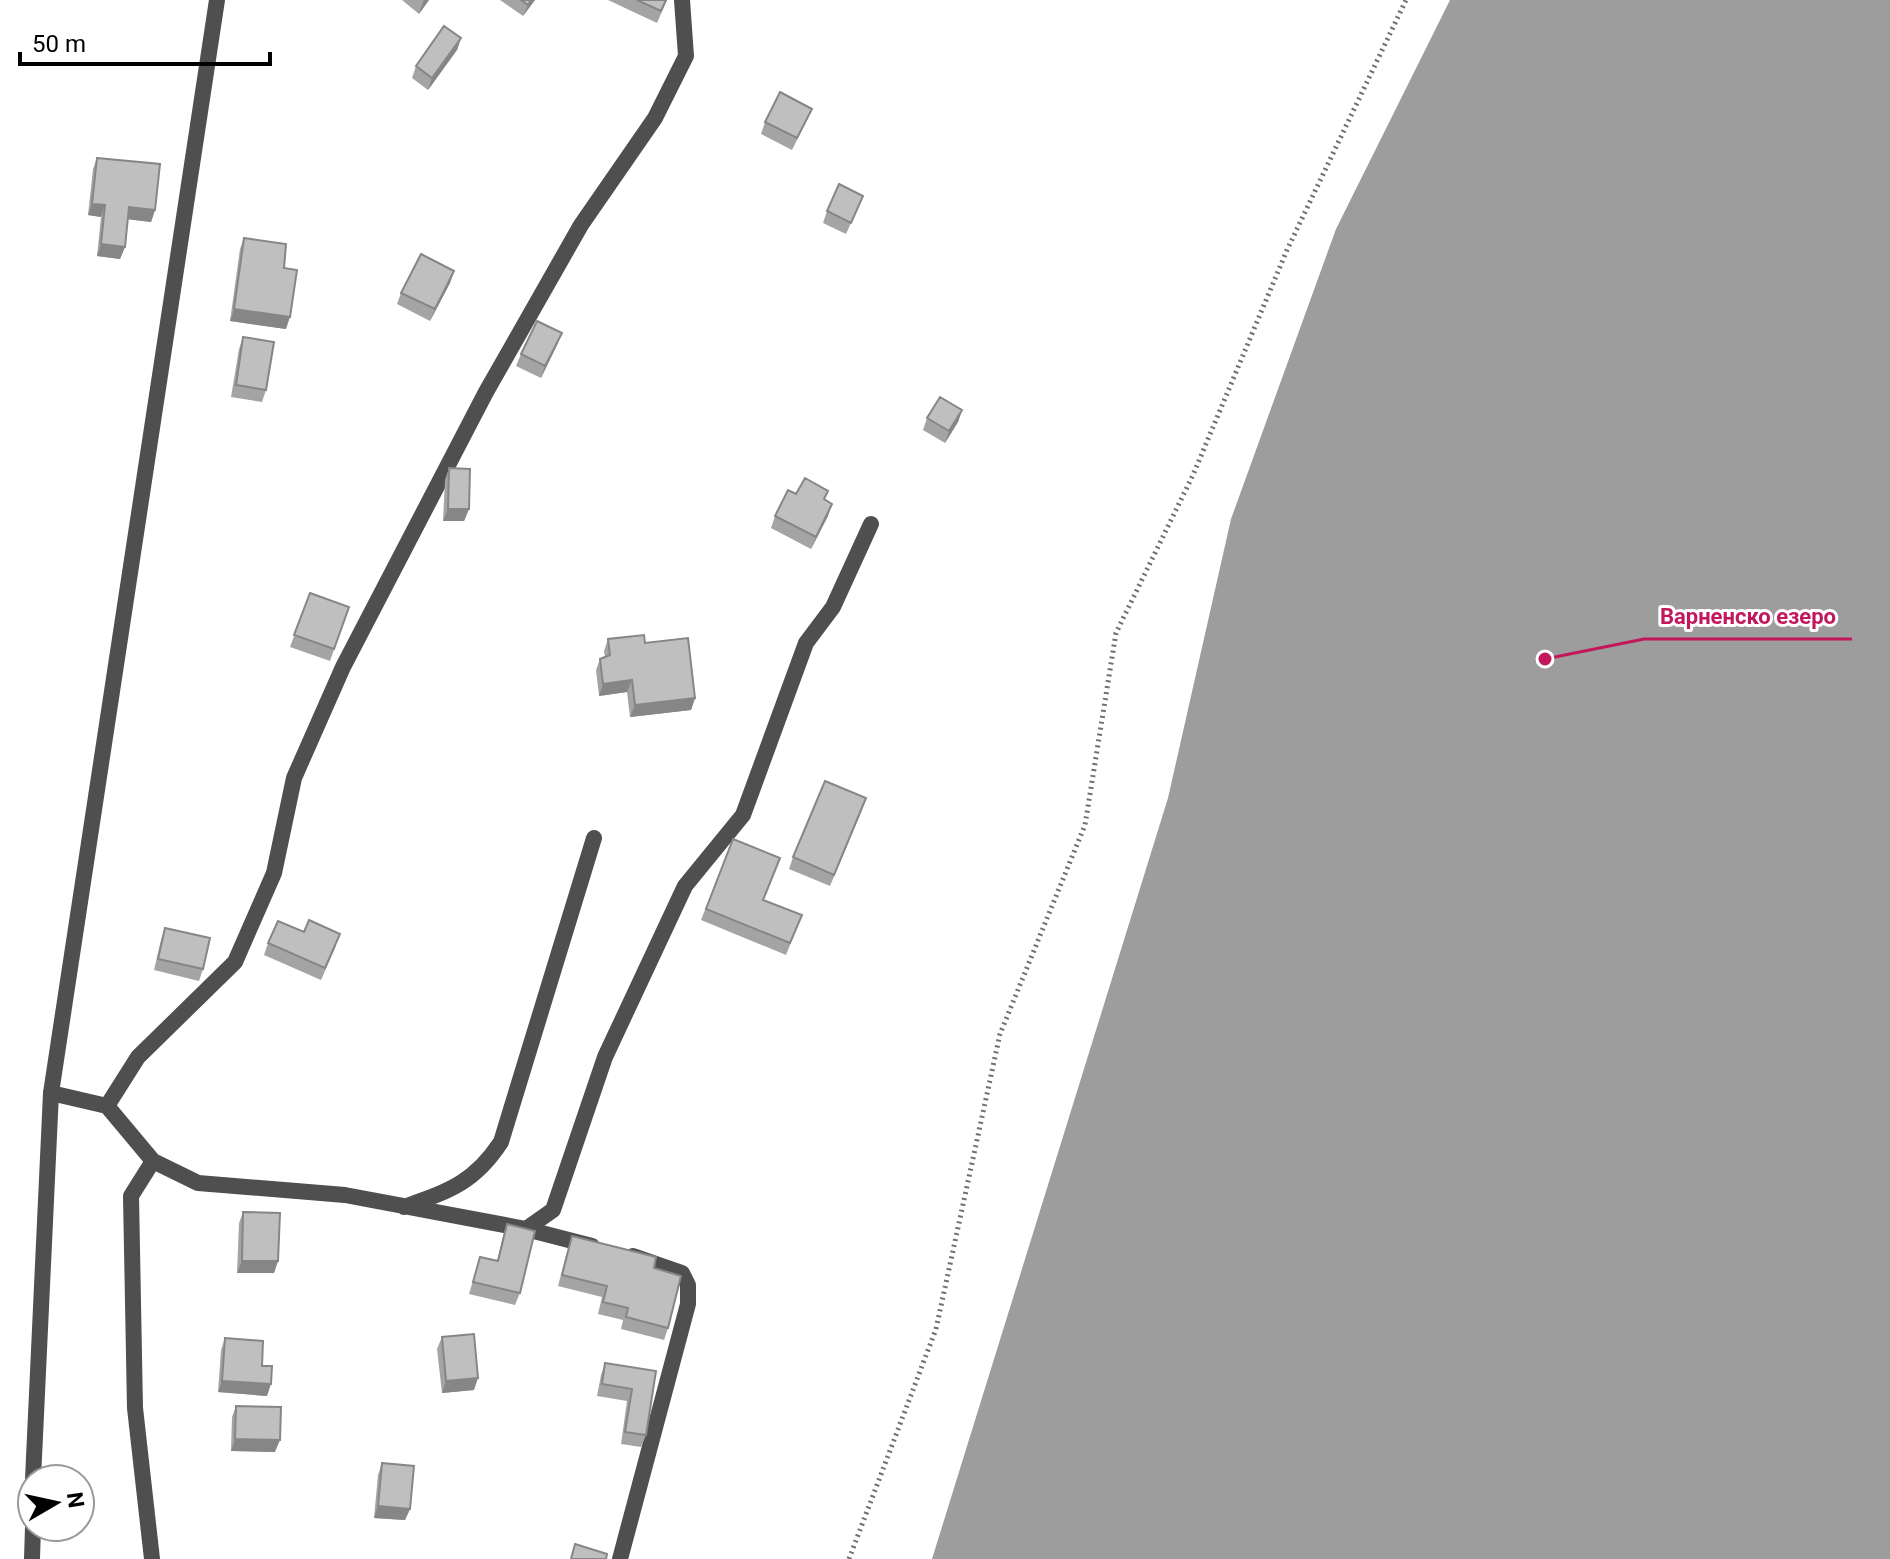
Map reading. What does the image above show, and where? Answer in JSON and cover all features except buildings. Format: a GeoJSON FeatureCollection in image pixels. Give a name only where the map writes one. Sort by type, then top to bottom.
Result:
{"type":"FeatureCollection","features":[{"type":"Feature","properties":{"kind":"street"},"geometry":{"type":"LineString","coordinates":[[34,1463],[51,1093],[217,0]]}},
{"type":"Feature","properties":{"kind":"street"},"geometry":{"type":"LineString","coordinates":[[107,1106],[138,1057],[235,962],[274,873],[294,778],[343,667],[486,392],[581,225],[655,118],[686,56],[682,0]]}},
{"type":"Feature","properties":{"kind":"street"},"geometry":{"type":"LineString","coordinates":[[526,1229],[553,1210],[605,1057],[685,886],[743,815],[806,643],[833,607],[871,524]]}},
{"type":"Feature","properties":{"kind":"street"},"geometry":{"type":"LineString","coordinates":[[402,1207],[455,1190],[485,1165],[501,1142],[594,838]]}},
{"type":"Feature","properties":{"kind":"street"},"geometry":{"type":"LineString","coordinates":[[51,1093],[107,1106],[153,1161],[198,1183],[345,1195],[526,1229],[668,1265],[682,1273],[688,1285],[688,1304],[620,1559]]}},
{"type":"Feature","properties":{"kind":"street"},"geometry":{"type":"LineString","coordinates":[[152,1559],[135,1408],[131,1196],[153,1161]]}},
{"type":"Feature","properties":{"kind":"path"},"geometry":{"type":"LineString","coordinates":[[849,1559],[936,1329],[1000,1034],[1085,825],[1116,633],[1193,475],[1287,250],[1406,0]]}},
{"type":"Feature","properties":{"kind":"shaded area"},"geometry":{"type":"Polygon","coordinates":[[[1450,0],[1890,0],[1890,1559],[932,1559],[1168,798],[1231,519],[1336,229],[1450,0]]]}},
{"type":"Feature","properties":{"kind":"place","name":"Варненско езеро"},"geometry":{"type":"Point","coordinates":[1545,659]}}]}
